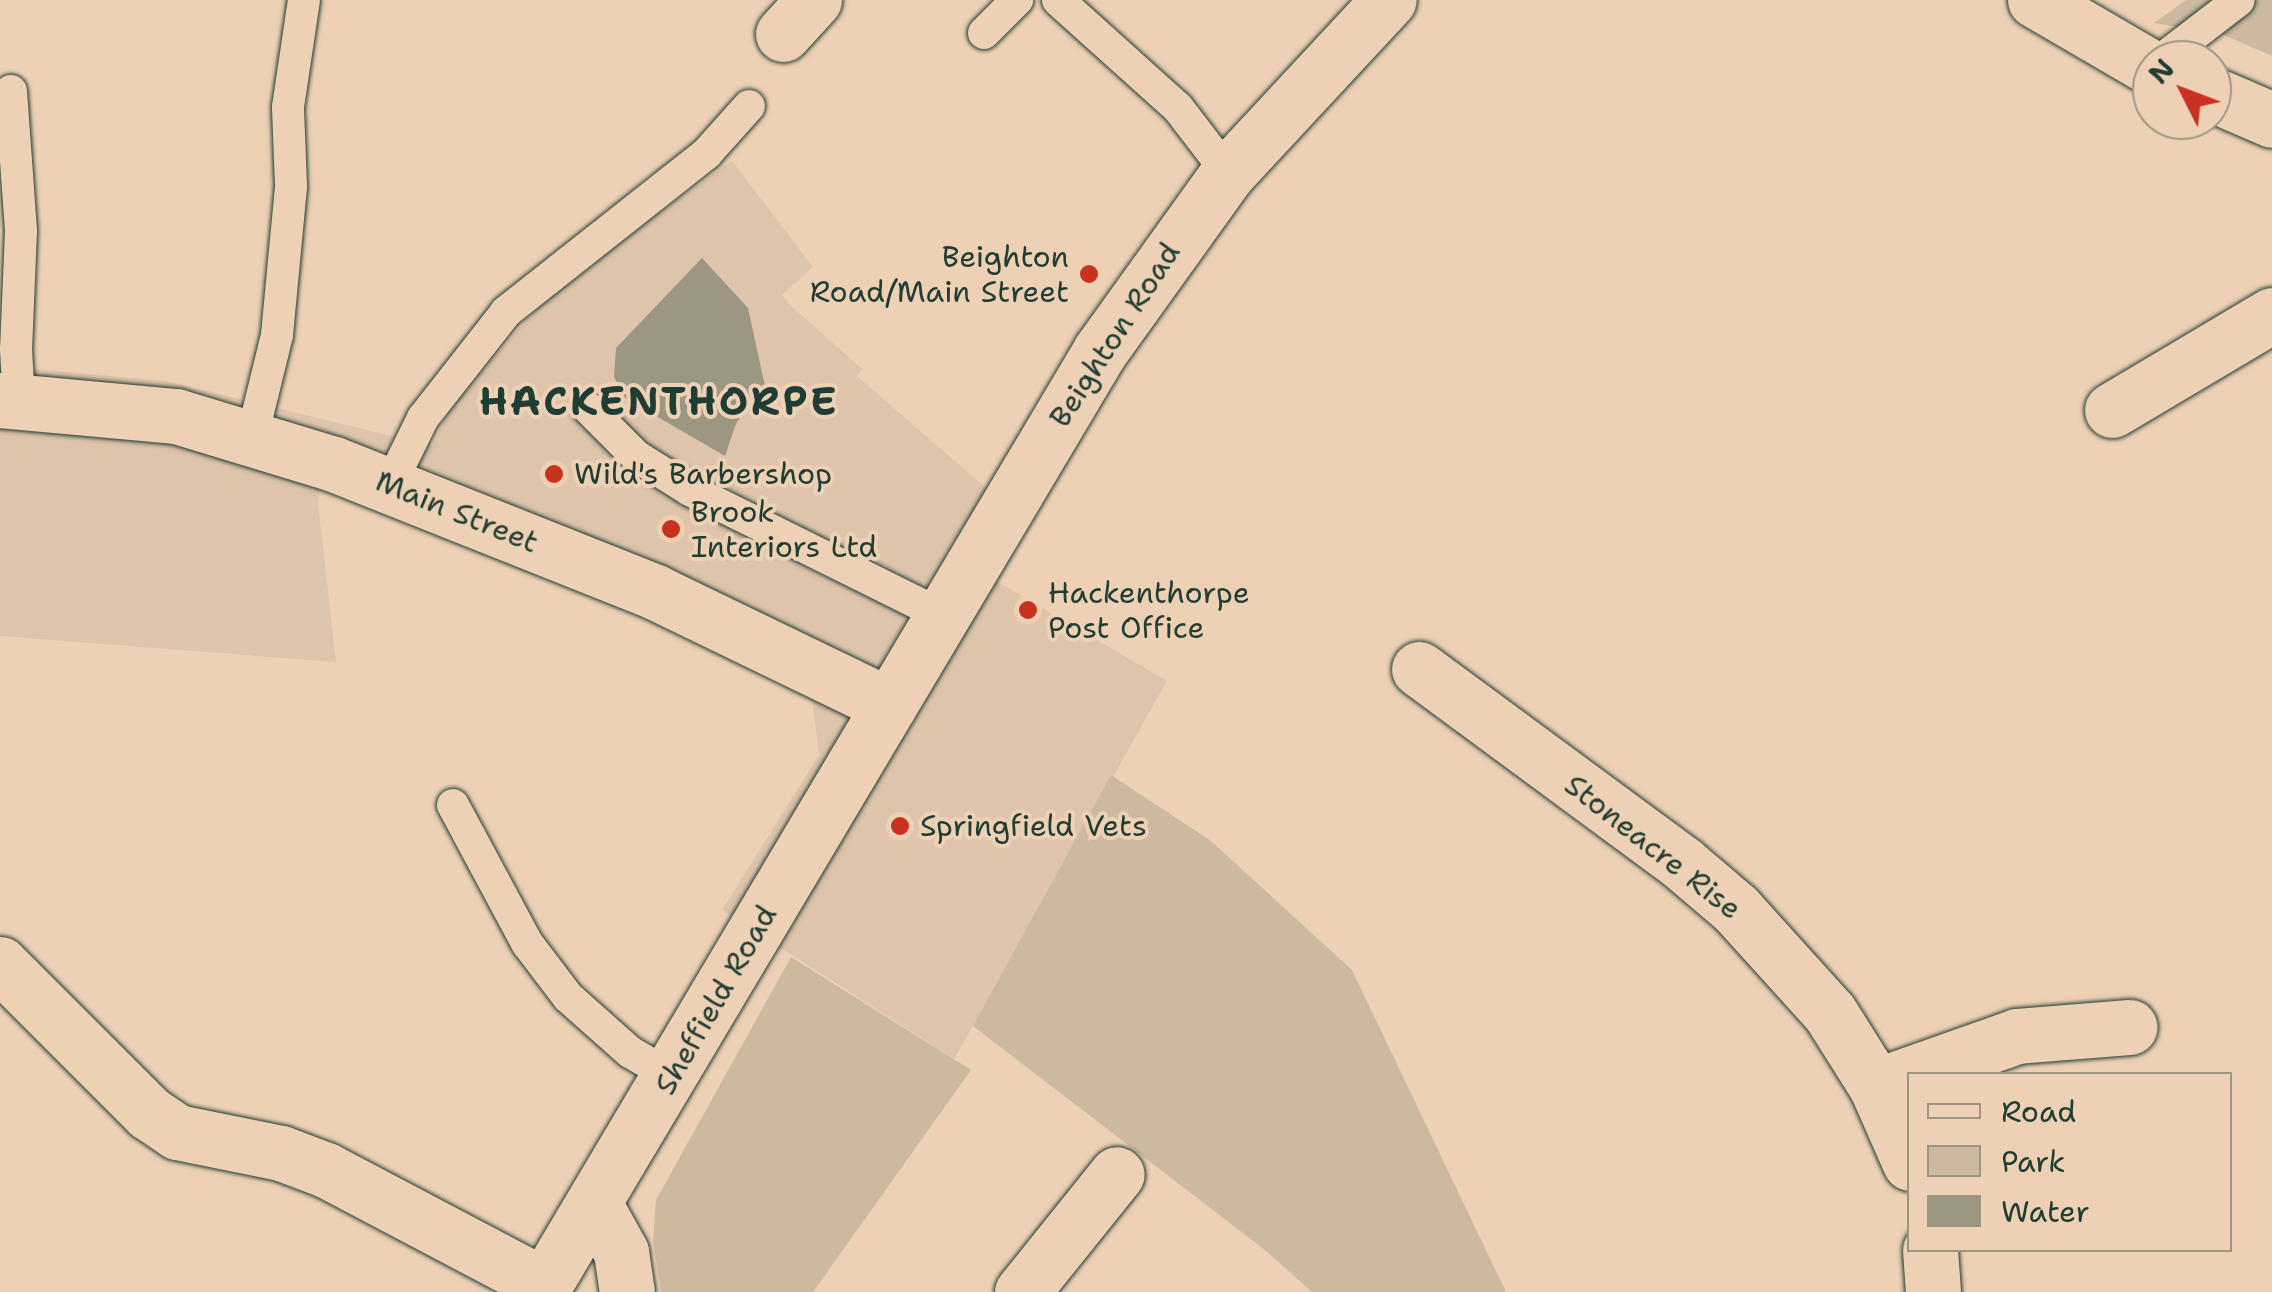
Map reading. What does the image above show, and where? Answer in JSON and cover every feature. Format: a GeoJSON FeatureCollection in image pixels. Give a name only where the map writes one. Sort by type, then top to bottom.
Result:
{"type":"FeatureCollection","features":[{"type":"Feature","properties":{"kind":"street","name":"Beighton Road"},"geometry":{"type":"LineString","coordinates":[[888,705],[1100,351],[1228,173],[1390,0]]}},
{"type":"Feature","properties":{"kind":"street"},"geometry":{"type":"LineString","coordinates":[[2034,0],[2132,56]]}},
{"type":"Feature","properties":{"kind":"street"},"geometry":{"type":"LineString","coordinates":[[2232,103],[2272,120]]}},
{"type":"Feature","properties":{"kind":"street"},"geometry":{"type":"LineString","coordinates":[[2112,410],[2272,315]]}},
{"type":"Feature","properties":{"kind":"street","name":"Main Street"},"geometry":{"type":"LineString","coordinates":[[10,401],[176,416],[252,437],[390,485],[655,592],[888,705]]}},
{"type":"Feature","properties":{"kind":"street","name":"Stoneacre Rise"},"geometry":{"type":"LineString","coordinates":[[1418,669],[1682,862],[1736,910],[1830,1014],[1876,1086],[1907,1157]]}},
{"type":"Feature","properties":{"kind":"street","name":"Sheffield Road"},"geometry":{"type":"LineString","coordinates":[[542,1289],[888,705]]}},
{"type":"Feature","properties":{"kind":"street"},"geometry":{"type":"LineString","coordinates":[[0,964],[149,1113],[177,1132],[281,1153],[326,1170],[542,1289]]}},
{"type":"Feature","properties":{"kind":"street"},"geometry":{"type":"LineString","coordinates":[[1915,1072],[2017,1036],[2130,1028]]}},
{"type":"Feature","properties":{"kind":"street"},"geometry":{"type":"LineString","coordinates":[[1876,1086],[1907,1075]]}},
{"type":"Feature","properties":{"kind":"street"},"geometry":{"type":"LineString","coordinates":[[1022,1292],[1117,1174]]}},
{"type":"Feature","properties":{"kind":"street"},"geometry":{"type":"LineString","coordinates":[[595,1205],[621,1252],[627,1292]]}},
{"type":"Feature","properties":{"kind":"street"},"geometry":{"type":"LineString","coordinates":[[1930,1252],[1933,1292]]}},
{"type":"Feature","properties":{"kind":"lane"},"geometry":{"type":"LineString","coordinates":[[252,437],[277,334],[290,186],[288,107],[304,0]]}},
{"type":"Feature","properties":{"kind":"lane"},"geometry":{"type":"LineString","coordinates":[[984,32],[1017,0]]}},
{"type":"Feature","properties":{"kind":"lane"},"geometry":{"type":"LineString","coordinates":[[1058,0],[1178,108],[1228,173]]}},
{"type":"Feature","properties":{"kind":"lane"},"geometry":{"type":"LineString","coordinates":[[2182,40],[2238,0]]}},
{"type":"Feature","properties":{"kind":"lane"},"geometry":{"type":"LineString","coordinates":[[10,91],[20,231],[10,401]]}},
{"type":"Feature","properties":{"kind":"lane"},"geometry":{"type":"LineString","coordinates":[[390,485],[423,418],[506,312],[706,153],[750,106]]}},
{"type":"Feature","properties":{"kind":"lane"},"geometry":{"type":"LineString","coordinates":[[588,408],[636,456],[690,490],[942,615]]}},
{"type":"Feature","properties":{"kind":"lane"},"geometry":{"type":"LineString","coordinates":[[453,805],[527,943],[568,997],[630,1052],[671,1076]]}},
{"type":"Feature","properties":{"kind":"shaded area"},"geometry":{"type":"Polygon","coordinates":[[[732,161],[813,267],[782,295],[862,369],[857,376],[987,489],[947,552],[1167,681],[954,1059],[722,910],[819,755],[812,697],[783,674],[322,478],[318,503],[336,662],[0,636],[0,366],[165,381],[433,446],[450,408],[556,287],[732,161]]]}},
{"type":"Feature","properties":{"kind":"green space"},"geometry":{"type":"Polygon","coordinates":[[[2186,0],[2272,0],[2272,56],[2224,35],[2154,23],[2186,0]]]}},
{"type":"Feature","properties":{"kind":"green space"},"geometry":{"type":"Polygon","coordinates":[[[1111,775],[1211,841],[1352,970],[1506,1292],[1312,1292],[1265,1250],[973,1026],[1111,775]]]}},
{"type":"Feature","properties":{"kind":"green space"},"geometry":{"type":"Polygon","coordinates":[[[791,957],[971,1070],[813,1292],[661,1292],[653,1241],[656,1200],[791,957]]]}},
{"type":"Feature","properties":{"kind":"water"},"geometry":{"type":"Polygon","coordinates":[[[702,258],[748,308],[766,391],[751,398],[735,426],[725,456],[625,398],[614,377],[616,348],[702,258]]]}},
{"type":"Feature","properties":{"kind":"place","name":"Beighton Road/Main Street"},"geometry":{"type":"Point","coordinates":[1089,274]}},
{"type":"Feature","properties":{"kind":"place","name":"Wild's Barbershop"},"geometry":{"type":"Point","coordinates":[554,474]}},
{"type":"Feature","properties":{"kind":"place","name":"Brook Interiors Ltd"},"geometry":{"type":"Point","coordinates":[671,529]}},
{"type":"Feature","properties":{"kind":"place","name":"Hackenthorpe Post Office"},"geometry":{"type":"Point","coordinates":[1028,610]}},
{"type":"Feature","properties":{"kind":"place","name":"Springfield Vets"},"geometry":{"type":"Point","coordinates":[900,826]}},
{"type":"Feature","properties":{"kind":"district","name":"HACKENTHORPE"},"geometry":{"type":"Point","coordinates":[659,401]}}]}
